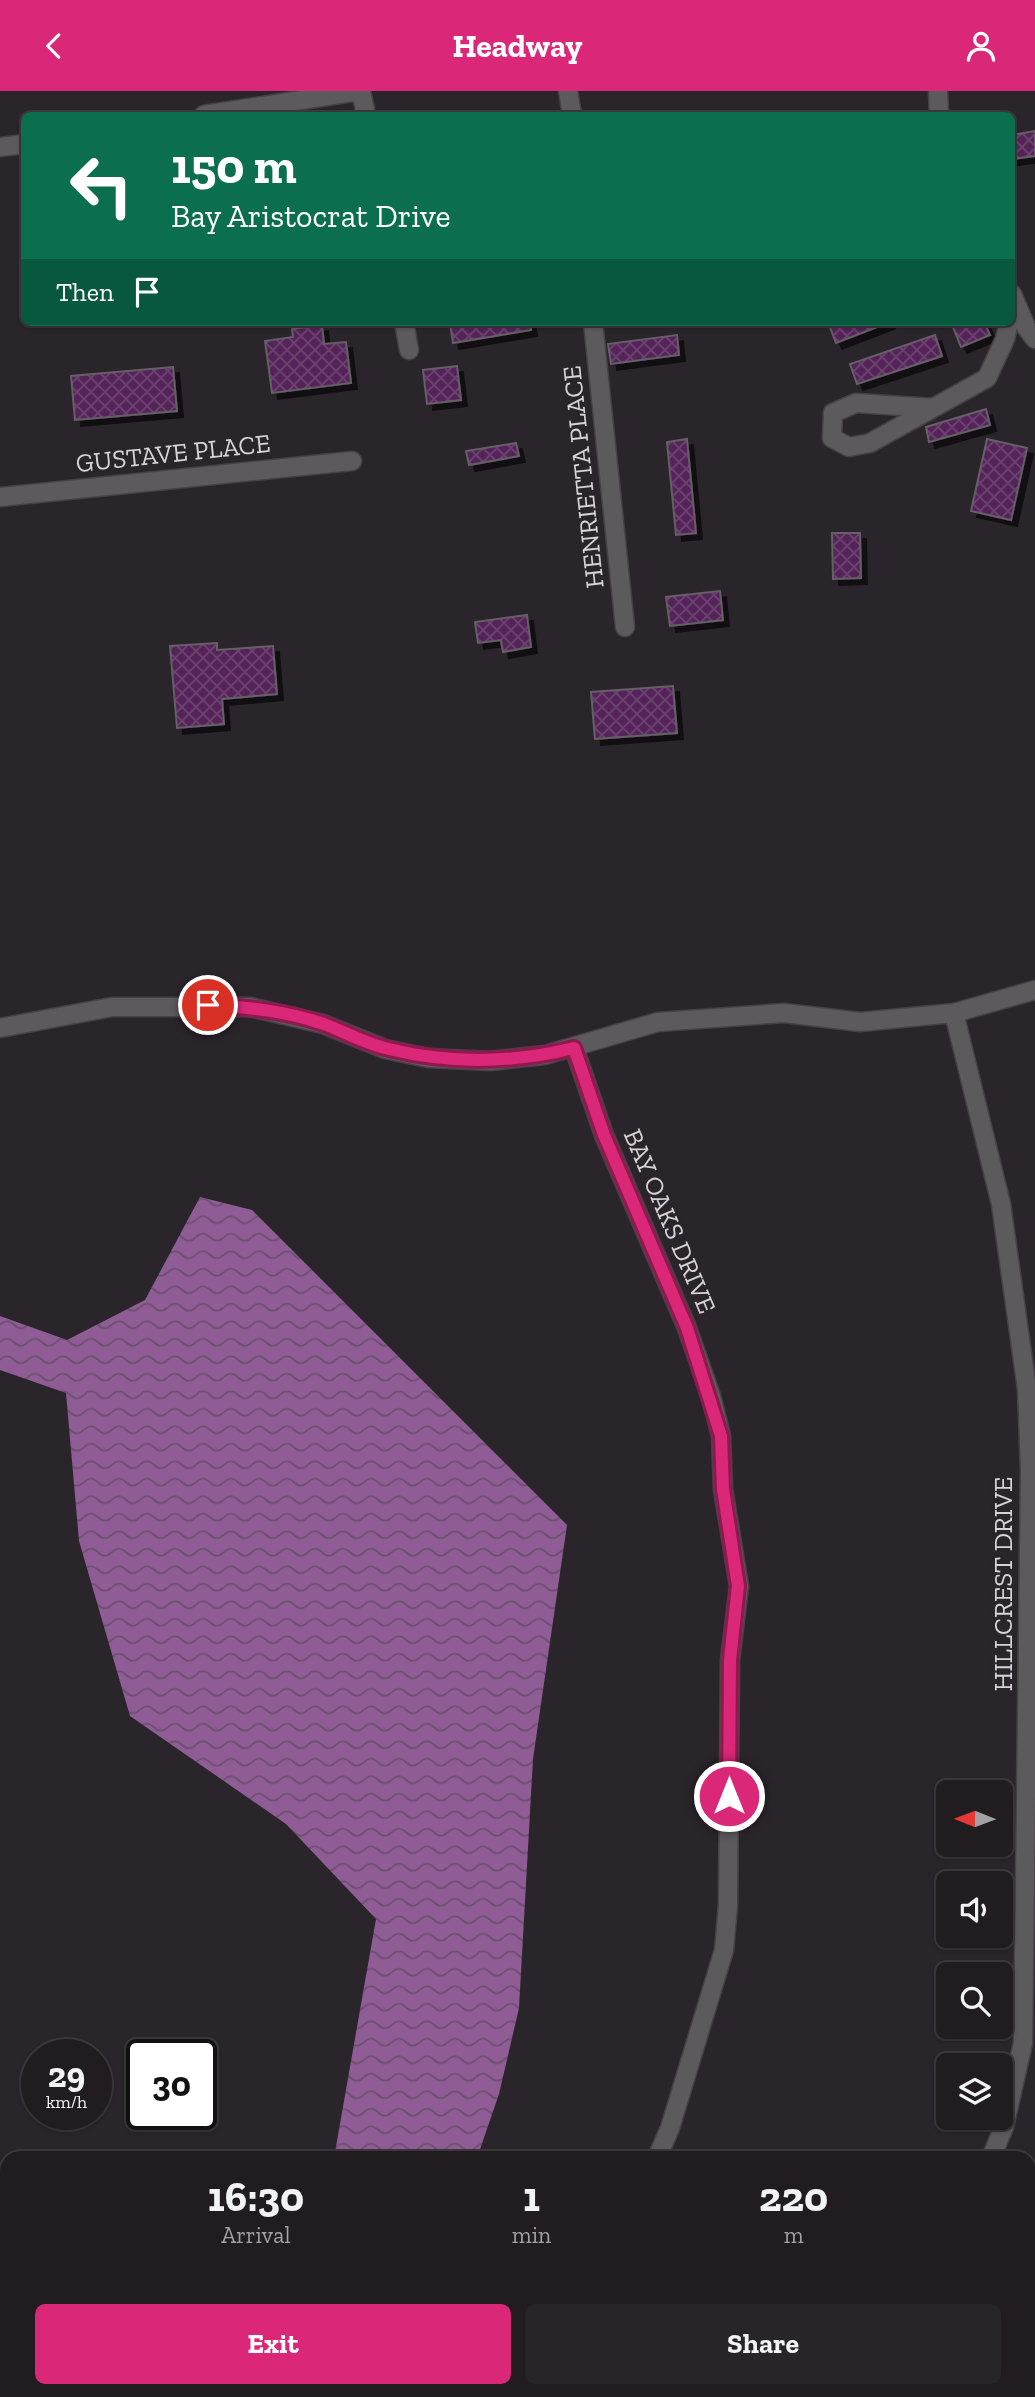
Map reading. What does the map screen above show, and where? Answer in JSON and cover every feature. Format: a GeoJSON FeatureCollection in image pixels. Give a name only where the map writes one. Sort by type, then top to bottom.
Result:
{"type":"FeatureCollection","features":[{"type":"Feature","properties":{"kind":"street"},"geometry":{"type":"LineString","coordinates":[[224,112],[360,91],[365,112]]}},
{"type":"Feature","properties":{"kind":"street"},"geometry":{"type":"LineString","coordinates":[[568,91],[572,112]]}},
{"type":"Feature","properties":{"kind":"street"},"geometry":{"type":"LineString","coordinates":[[938,91],[939,112]]}},
{"type":"Feature","properties":{"kind":"street"},"geometry":{"type":"LineString","coordinates":[[0,147],[21,144]]}},
{"type":"Feature","properties":{"kind":"street"},"geometry":{"type":"LineString","coordinates":[[1015,307],[1035,339]]}},
{"type":"Feature","properties":{"kind":"street"},"geometry":{"type":"LineString","coordinates":[[405,326],[409,350]]}},
{"type":"Feature","properties":{"kind":"street","name":"HENRIETTA PLACE"},"geometry":{"type":"LineString","coordinates":[[593,326],[625,627]]}},
{"type":"Feature","properties":{"kind":"street"},"geometry":{"type":"LineString","coordinates":[[933,408],[856,403],[833,413],[832,438],[849,447],[870,443],[933,408],[987,378],[1008,326]]}},
{"type":"Feature","properties":{"kind":"street","name":"GUSTAVE PLACE"},"geometry":{"type":"LineString","coordinates":[[0,497],[352,461]]}},
{"type":"Feature","properties":{"kind":"street"},"geometry":{"type":"LineString","coordinates":[[0,1028],[112,1007],[250,1007],[323,1024],[385,1049],[428,1058],[490,1061],[545,1055],[658,1022],[784,1013],[860,1022],[954,1013],[1035,990]]}},
{"type":"Feature","properties":{"kind":"street","name":"HILLCREST DRIVE"},"geometry":{"type":"LineString","coordinates":[[954,1013],[1001,1204],[1027,1389],[1030,1470],[1032,1762],[1023,2043],[1004,2127],[994,2151]]}},
{"type":"Feature","properties":{"kind":"street","name":"BAY OAKS DRIVE"},"geometry":{"type":"LineString","coordinates":[[574,1048],[604,1135],[687,1328],[711,1396],[721,1436],[723,1489],[738,1586],[730,1660],[729,1905],[724,1950],[711,2001],[660,2151]]}},
{"type":"Feature","properties":{"kind":"water"},"geometry":{"type":"Polygon","coordinates":[[[200,1197],[252,1210],[567,1525],[533,1759],[519,2008],[499,2094],[479,2151],[335,2151],[376,1919],[286,1824],[130,1716],[79,1541],[66,1393],[0,1370],[0,1316],[67,1340],[145,1300],[200,1197]]]}},
{"type":"Feature","properties":{"kind":"building"},"geometry":{"type":"Polygon","coordinates":[[[1035,131],[1035,156],[1015,159],[1015,134],[1035,131]]]}},
{"type":"Feature","properties":{"kind":"building"},"geometry":{"type":"Polygon","coordinates":[[[322,326],[324,344],[346,342],[351,383],[272,393],[265,341],[293,337],[292,329],[322,326]]]}},
{"type":"Feature","properties":{"kind":"building"},"geometry":{"type":"Polygon","coordinates":[[[450,326],[530,326],[531,330],[453,343],[450,326]]]}},
{"type":"Feature","properties":{"kind":"building"},"geometry":{"type":"Polygon","coordinates":[[[830,326],[880,326],[836,343],[830,326]]]}},
{"type":"Feature","properties":{"kind":"building"},"geometry":{"type":"Polygon","coordinates":[[[953,326],[986,326],[990,335],[961,347],[953,326]]]}},
{"type":"Feature","properties":{"kind":"building"},"geometry":{"type":"Polygon","coordinates":[[[677,335],[679,355],[611,364],[608,344],[677,335]]]}},
{"type":"Feature","properties":{"kind":"building"},"geometry":{"type":"Polygon","coordinates":[[[935,335],[942,356],[857,384],[850,364],[935,335]]]}},
{"type":"Feature","properties":{"kind":"building"},"geometry":{"type":"Polygon","coordinates":[[[457,366],[461,400],[427,404],[423,370],[457,366]]]}},
{"type":"Feature","properties":{"kind":"building"},"geometry":{"type":"Polygon","coordinates":[[[173,367],[177,411],[75,420],[71,376],[173,367]]]}},
{"type":"Feature","properties":{"kind":"building"},"geometry":{"type":"Polygon","coordinates":[[[986,409],[990,425],[929,442],[926,427],[986,409]]]}},
{"type":"Feature","properties":{"kind":"building"},"geometry":{"type":"Polygon","coordinates":[[[687,439],[696,533],[676,535],[667,442],[687,439]]]}},
{"type":"Feature","properties":{"kind":"building"},"geometry":{"type":"Polygon","coordinates":[[[987,439],[1027,448],[1011,520],[971,511],[987,439]]]}},
{"type":"Feature","properties":{"kind":"building"},"geometry":{"type":"Polygon","coordinates":[[[516,443],[519,456],[469,465],[466,451],[516,443]]]}},
{"type":"Feature","properties":{"kind":"building"},"geometry":{"type":"Polygon","coordinates":[[[832,533],[860,533],[861,578],[833,579],[832,533]]]}},
{"type":"Feature","properties":{"kind":"building"},"geometry":{"type":"Polygon","coordinates":[[[720,591],[723,620],[670,626],[666,597],[720,591]]]}},
{"type":"Feature","properties":{"kind":"building"},"geometry":{"type":"Polygon","coordinates":[[[527,615],[531,647],[503,652],[501,640],[478,643],[475,622],[527,615]]]}},
{"type":"Feature","properties":{"kind":"building"},"geometry":{"type":"Polygon","coordinates":[[[217,643],[217,650],[273,646],[277,694],[222,699],[224,724],[177,728],[170,646],[217,643]]]}},
{"type":"Feature","properties":{"kind":"building"},"geometry":{"type":"Polygon","coordinates":[[[673,686],[677,733],[595,739],[591,692],[673,686]]]}},
{"type":"Feature","properties":{"kind":"route"},"geometry":{"type":"LineString","coordinates":[[208,1005],[250,1007],[283,1013],[323,1024],[385,1049],[428,1058],[490,1061],[545,1055],[574,1048],[604,1135],[687,1328],[711,1396],[721,1436],[723,1489],[735,1548],[738,1586],[730,1660],[729,1796]]}}]}
